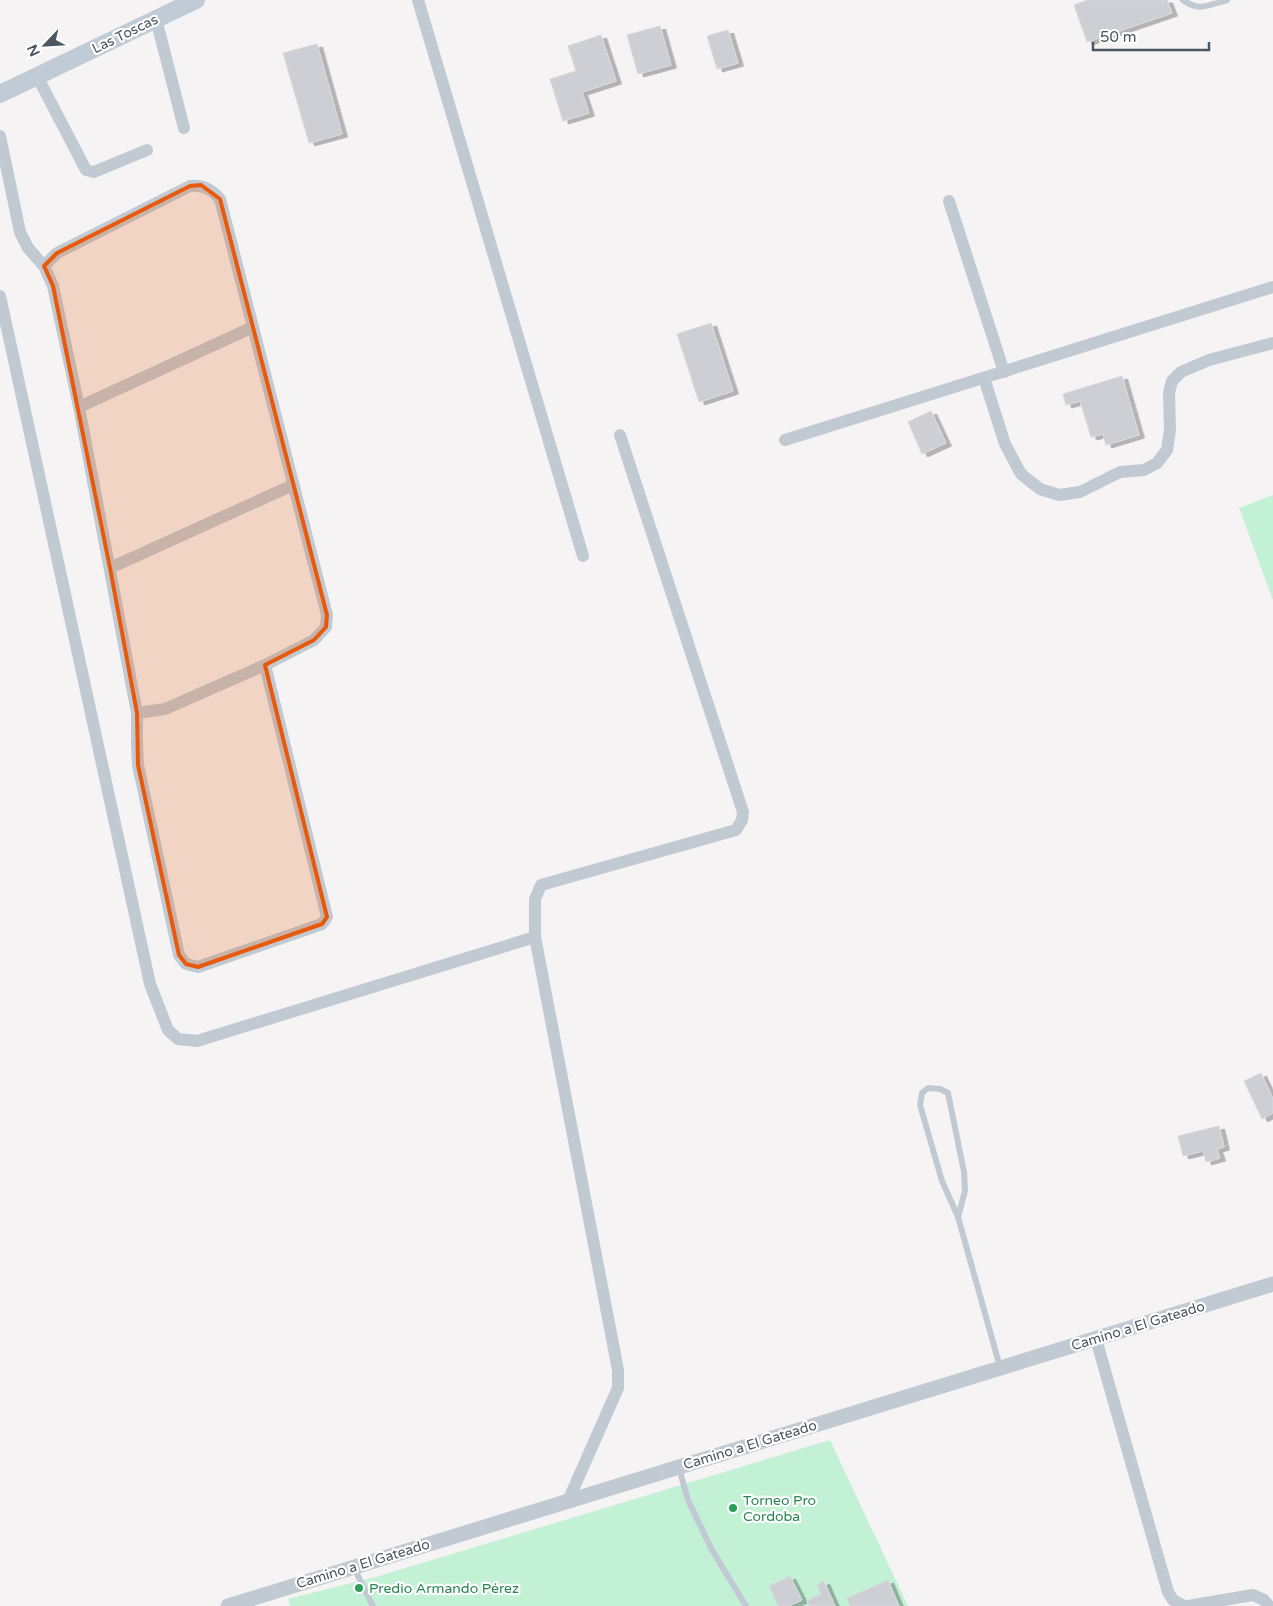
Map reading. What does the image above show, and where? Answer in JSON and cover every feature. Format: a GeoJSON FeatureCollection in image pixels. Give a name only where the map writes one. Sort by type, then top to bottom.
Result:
{"type":"FeatureCollection","features":[{"type":"Feature","properties":{"kind":"main road","name":"Las Toscas"},"geometry":{"type":"LineString","coordinates":[[0,94],[196,0]]}},
{"type":"Feature","properties":{"kind":"street"},"geometry":{"type":"LineString","coordinates":[[418,0],[583,556]]}},
{"type":"Feature","properties":{"kind":"street"},"geometry":{"type":"LineString","coordinates":[[156,19],[184,128]]}},
{"type":"Feature","properties":{"kind":"street"},"geometry":{"type":"LineString","coordinates":[[37,76],[86,170],[94,172],[147,150]]}},
{"type":"Feature","properties":{"kind":"street"},"geometry":{"type":"LineString","coordinates":[[0,136],[20,232],[28,248],[44,266],[53,286],[79,407],[138,713],[136,744],[138,765],[179,955],[186,964],[198,967],[322,924],[327,917],[265,665]]}},
{"type":"Feature","properties":{"kind":"street"},"geometry":{"type":"LineString","coordinates":[[44,266],[57,253],[190,186],[201,185],[212,191],[220,199],[327,615],[326,627],[314,640],[265,665],[165,709],[138,713]]}},
{"type":"Feature","properties":{"kind":"street"},"geometry":{"type":"LineString","coordinates":[[949,201],[1004,372]]}},
{"type":"Feature","properties":{"kind":"street"},"geometry":{"type":"LineString","coordinates":[[785,440],[1273,287]]}},
{"type":"Feature","properties":{"kind":"street"},"geometry":{"type":"LineString","coordinates":[[0,296],[150,984],[168,1030],[178,1039],[196,1042],[535,937]]}},
{"type":"Feature","properties":{"kind":"street"},"geometry":{"type":"LineString","coordinates":[[79,407],[253,327]]}},
{"type":"Feature","properties":{"kind":"street"},"geometry":{"type":"LineString","coordinates":[[984,378],[1005,444],[1021,474],[1040,489],[1060,495],[1080,492],[1120,472],[1144,470],[1158,463],[1168,450],[1170,430],[1168,393],[1172,381],[1180,372],[1209,360],[1273,343]]}},
{"type":"Feature","properties":{"kind":"street"},"geometry":{"type":"LineString","coordinates":[[568,1501],[618,1388],[618,1370],[535,937],[535,899],[541,885],[736,830],[742,820],[743,812],[620,435]]}},
{"type":"Feature","properties":{"kind":"street"},"geometry":{"type":"LineString","coordinates":[[110,568],[294,485]]}},
{"type":"Feature","properties":{"kind":"street","name":"Camino a El Gateado"},"geometry":{"type":"LineString","coordinates":[[228,1606],[1273,1284]]}},
{"type":"Feature","properties":{"kind":"street"},"geometry":{"type":"LineString","coordinates":[[1096,1339],[1168,1592],[1173,1600],[1184,1606]]}},
{"type":"Feature","properties":{"kind":"street"},"geometry":{"type":"LineString","coordinates":[[1188,1606],[1253,1595],[1264,1600],[1269,1606]]}},
{"type":"Feature","properties":{"kind":"lane"},"geometry":{"type":"LineString","coordinates":[[1183,0],[1192,6],[1202,7],[1227,0]]}},
{"type":"Feature","properties":{"kind":"lane"},"geometry":{"type":"LineString","coordinates":[[958,1217],[966,1191],[948,1093],[940,1089],[928,1088],[922,1093],[920,1105],[942,1181],[958,1217],[1000,1368]]}},
{"type":"Feature","properties":{"kind":"lane"},"geometry":{"type":"LineString","coordinates":[[679,1467],[688,1500],[712,1550],[746,1606]]}},
{"type":"Feature","properties":{"kind":"lane"},"geometry":{"type":"LineString","coordinates":[[354,1567],[373,1606]]}},
{"type":"Feature","properties":{"kind":"highlighted area"},"geometry":{"type":"Polygon","coordinates":[[[201,185],[220,199],[327,615],[326,627],[314,640],[265,665],[327,917],[322,924],[198,967],[186,964],[179,955],[138,765],[137,713],[110,568],[53,286],[44,266],[57,253],[190,186],[201,185]]]}},
{"type":"Feature","properties":{"kind":"green space"},"geometry":{"type":"Polygon","coordinates":[[[1273,495],[1273,600],[1239,508],[1273,495]]]}},
{"type":"Feature","properties":{"kind":"green space","name":"Torneo Pro Cordoba"},"geometry":{"type":"Polygon","coordinates":[[[830,1440],[908,1606],[290,1606],[288,1599],[379,1576],[830,1440]]]}},
{"type":"Feature","properties":{"kind":"building"},"geometry":{"type":"Polygon","coordinates":[[[1087,0],[1167,0],[1172,13],[1087,42],[1074,5],[1087,0]]]}},
{"type":"Feature","properties":{"kind":"building"},"geometry":{"type":"Polygon","coordinates":[[[660,26],[671,65],[638,74],[627,35],[660,26]]]}},
{"type":"Feature","properties":{"kind":"building"},"geometry":{"type":"Polygon","coordinates":[[[728,30],[738,63],[717,69],[707,36],[728,30]]]}},
{"type":"Feature","properties":{"kind":"building"},"geometry":{"type":"Polygon","coordinates":[[[601,35],[616,81],[582,92],[589,113],[563,121],[550,79],[576,71],[568,46],[601,35]]]}},
{"type":"Feature","properties":{"kind":"building"},"geometry":{"type":"Polygon","coordinates":[[[317,44],[342,134],[309,143],[283,53],[317,44]]]}},
{"type":"Feature","properties":{"kind":"building"},"geometry":{"type":"Polygon","coordinates":[[[711,323],[733,391],[699,402],[677,334],[711,323]]]}},
{"type":"Feature","properties":{"kind":"building"},"geometry":{"type":"Polygon","coordinates":[[[1122,376],[1139,435],[1106,445],[1103,434],[1091,437],[1080,401],[1066,405],[1063,394],[1122,376]]]}},
{"type":"Feature","properties":{"kind":"building"},"geometry":{"type":"Polygon","coordinates":[[[931,411],[946,443],[922,454],[908,422],[931,411]]]}},
{"type":"Feature","properties":{"kind":"building"},"geometry":{"type":"Polygon","coordinates":[[[1261,1073],[1273,1099],[1273,1113],[1262,1119],[1244,1081],[1261,1073]]]}},
{"type":"Feature","properties":{"kind":"building"},"geometry":{"type":"Polygon","coordinates":[[[1219,1126],[1224,1147],[1217,1149],[1220,1158],[1206,1162],[1203,1151],[1183,1156],[1178,1136],[1219,1126]]]}},
{"type":"Feature","properties":{"kind":"building"},"geometry":{"type":"Polygon","coordinates":[[[790,1576],[802,1600],[789,1606],[778,1606],[769,1586],[790,1576]]]}},
{"type":"Feature","properties":{"kind":"building"},"geometry":{"type":"Polygon","coordinates":[[[888,1580],[899,1606],[850,1606],[847,1598],[888,1580]]]}},
{"type":"Feature","properties":{"kind":"building"},"geometry":{"type":"Polygon","coordinates":[[[824,1581],[835,1606],[809,1606],[807,1601],[821,1594],[817,1585],[824,1581]]]}},
{"type":"Feature","properties":{"kind":"place","name":"Torneo Pro Cordoba"},"geometry":{"type":"Point","coordinates":[733,1508]}},
{"type":"Feature","properties":{"kind":"place","name":"Predio Armando Pérez"},"geometry":{"type":"Point","coordinates":[359,1588]}}]}
